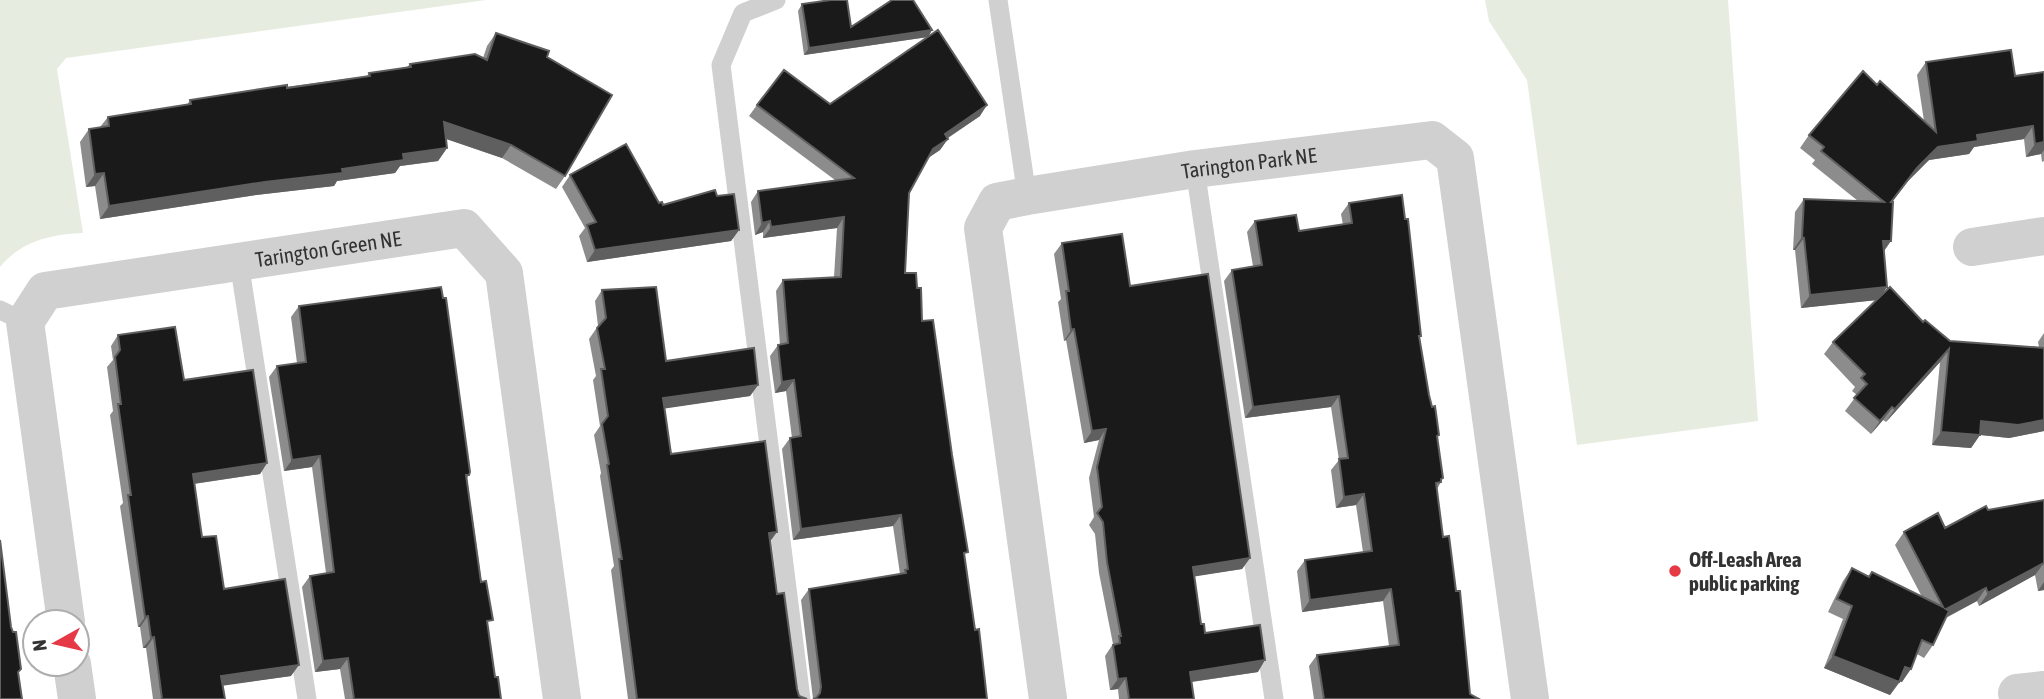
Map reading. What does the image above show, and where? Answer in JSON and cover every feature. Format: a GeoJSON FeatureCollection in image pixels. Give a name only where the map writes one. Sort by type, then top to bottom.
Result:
{"type":"FeatureCollection","features":[{"type":"Feature","properties":{"kind":"street","name":"Tarington Park NE"},"geometry":{"type":"LineString","coordinates":[[1048,699],[983,228],[997,202],[1195,169],[1432,140],[1455,158],[1530,699]]}},
{"type":"Feature","properties":{"kind":"street","name":"Tarington Green NE"},"geometry":{"type":"LineString","coordinates":[[64,608],[13,316],[45,291],[464,228],[504,273],[562,699]]}},
{"type":"Feature","properties":{"kind":"street"},"geometry":{"type":"LineString","coordinates":[[1972,247],[2044,236]]}},
{"type":"Feature","properties":{"kind":"street"},"geometry":{"type":"LineString","coordinates":[[74,678],[77,699]]}},
{"type":"Feature","properties":{"kind":"lane"},"geometry":{"type":"LineString","coordinates":[[776,0],[743,13],[721,65],[801,699]]}},
{"type":"Feature","properties":{"kind":"lane"},"geometry":{"type":"LineString","coordinates":[[998,0],[1027,196]]}},
{"type":"Feature","properties":{"kind":"lane"},"geometry":{"type":"LineString","coordinates":[[1195,169],[1274,699]]}},
{"type":"Feature","properties":{"kind":"lane"},"geometry":{"type":"LineString","coordinates":[[239,262],[307,699]]}},
{"type":"Feature","properties":{"kind":"shaded area"},"geometry":{"type":"Polygon","coordinates":[[[0,0],[486,0],[66,58],[57,69],[83,233],[49,237],[27,245],[0,267],[0,0]]]}},
{"type":"Feature","properties":{"kind":"shaded area"},"geometry":{"type":"Polygon","coordinates":[[[1485,0],[1728,0],[1758,421],[1577,445],[1527,80],[1489,21],[1485,0]]]}},
{"type":"Feature","properties":{"kind":"building"},"geometry":{"type":"Polygon","coordinates":[[[847,0],[851,27],[892,0],[913,0],[932,30],[809,48],[802,4],[847,0]]]}},
{"type":"Feature","properties":{"kind":"building"},"geometry":{"type":"Polygon","coordinates":[[[938,30],[987,105],[945,134],[948,139],[933,149],[909,193],[905,273],[916,273],[917,288],[921,288],[922,321],[933,320],[968,552],[964,553],[975,630],[979,629],[987,699],[813,699],[820,693],[821,687],[809,589],[906,573],[905,570],[908,569],[901,515],[801,529],[790,438],[801,436],[794,380],[782,382],[778,345],[788,343],[783,280],[841,277],[844,217],[771,227],[770,221],[762,223],[758,191],[854,178],[757,105],[784,70],[830,104],[938,30]]]}},
{"type":"Feature","properties":{"kind":"building"},"geometry":{"type":"Polygon","coordinates":[[[496,33],[549,51],[547,57],[612,95],[565,176],[511,145],[444,122],[447,148],[403,154],[404,160],[342,169],[343,173],[109,206],[104,173],[95,174],[89,129],[109,126],[108,117],[191,104],[190,100],[370,76],[369,73],[411,67],[410,64],[475,54],[487,60],[496,33]]]}},
{"type":"Feature","properties":{"kind":"building"},"geometry":{"type":"Polygon","coordinates":[[[2011,50],[2015,76],[2044,72],[2044,142],[2035,144],[2033,126],[1977,135],[1978,141],[1938,147],[1917,168],[1891,202],[1891,241],[1883,241],[1887,287],[1810,295],[1802,237],[1804,199],[1884,202],[1821,151],[1824,147],[1809,135],[1863,71],[1877,85],[1880,81],[1936,132],[1926,62],[2011,50]]]}},
{"type":"Feature","properties":{"kind":"building"},"geometry":{"type":"Polygon","coordinates":[[[626,144],[659,203],[662,202],[663,205],[715,190],[717,196],[734,194],[739,230],[595,250],[587,225],[596,222],[570,175],[626,144]]]}},
{"type":"Feature","properties":{"kind":"building"},"geometry":{"type":"Polygon","coordinates":[[[1402,195],[1405,219],[1408,219],[1419,336],[1439,435],[1443,478],[1436,483],[1443,537],[1449,536],[1456,591],[1460,591],[1470,694],[1479,699],[1324,699],[1317,655],[1399,645],[1391,589],[1310,600],[1305,560],[1372,551],[1364,494],[1344,497],[1339,459],[1348,458],[1339,396],[1253,407],[1232,270],[1262,265],[1255,221],[1296,215],[1299,231],[1352,223],[1349,203],[1402,195]]]}},
{"type":"Feature","properties":{"kind":"building"},"geometry":{"type":"Polygon","coordinates":[[[1122,234],[1130,286],[1208,274],[1250,558],[1193,567],[1201,624],[1204,624],[1205,633],[1260,625],[1265,660],[1190,672],[1194,699],[1129,699],[1126,678],[1118,679],[1113,645],[1120,643],[1121,636],[1107,562],[1103,522],[1097,513],[1102,507],[1097,467],[1106,429],[1092,431],[1074,329],[1071,330],[1062,243],[1122,234]]]}},
{"type":"Feature","properties":{"kind":"building"},"geometry":{"type":"Polygon","coordinates":[[[441,287],[443,298],[446,298],[470,472],[466,475],[481,582],[486,581],[493,620],[487,621],[501,699],[354,699],[348,658],[323,661],[310,576],[334,572],[320,456],[292,460],[277,366],[306,362],[299,306],[441,287]]]}},
{"type":"Feature","properties":{"kind":"building"},"geometry":{"type":"Polygon","coordinates":[[[656,287],[666,361],[754,348],[758,385],[663,398],[671,454],[765,441],[777,532],[769,533],[777,594],[784,593],[797,689],[799,696],[807,699],[637,699],[619,559],[622,559],[602,424],[608,416],[601,369],[605,369],[597,328],[606,318],[602,290],[656,287]]]}},
{"type":"Feature","properties":{"kind":"building"},"geometry":{"type":"Polygon","coordinates":[[[1890,287],[1923,322],[1925,320],[1950,341],[2044,348],[2044,420],[2018,425],[1981,421],[1980,435],[1941,432],[1949,349],[1895,409],[1892,407],[1880,421],[1854,398],[1867,384],[1861,378],[1865,374],[1833,342],[1890,287]]]}},
{"type":"Feature","properties":{"kind":"building"},"geometry":{"type":"Polygon","coordinates":[[[175,327],[184,380],[253,370],[267,463],[193,474],[202,537],[216,536],[224,589],[285,579],[299,665],[221,676],[225,699],[162,699],[154,637],[151,638],[148,616],[145,617],[128,495],[131,495],[118,404],[121,404],[115,357],[120,350],[118,335],[175,327]]]}},
{"type":"Feature","properties":{"kind":"building"},"geometry":{"type":"Polygon","coordinates":[[[2044,500],[2044,563],[1988,593],[1986,588],[1946,609],[1949,611],[1933,645],[1922,640],[1911,669],[1905,667],[1899,682],[1833,656],[1852,606],[1837,599],[1852,568],[1869,577],[1872,572],[1943,607],[1904,532],[1938,513],[1945,528],[1986,506],[1988,510],[2044,500]]]}},
{"type":"Feature","properties":{"kind":"building"},"geometry":{"type":"Polygon","coordinates":[[[0,540],[11,627],[13,632],[16,632],[22,699],[0,699],[0,540]]]}},
{"type":"Feature","properties":{"kind":"place","name":"Off-Leash Area public parking"},"geometry":{"type":"Point","coordinates":[1675,571]}}]}
